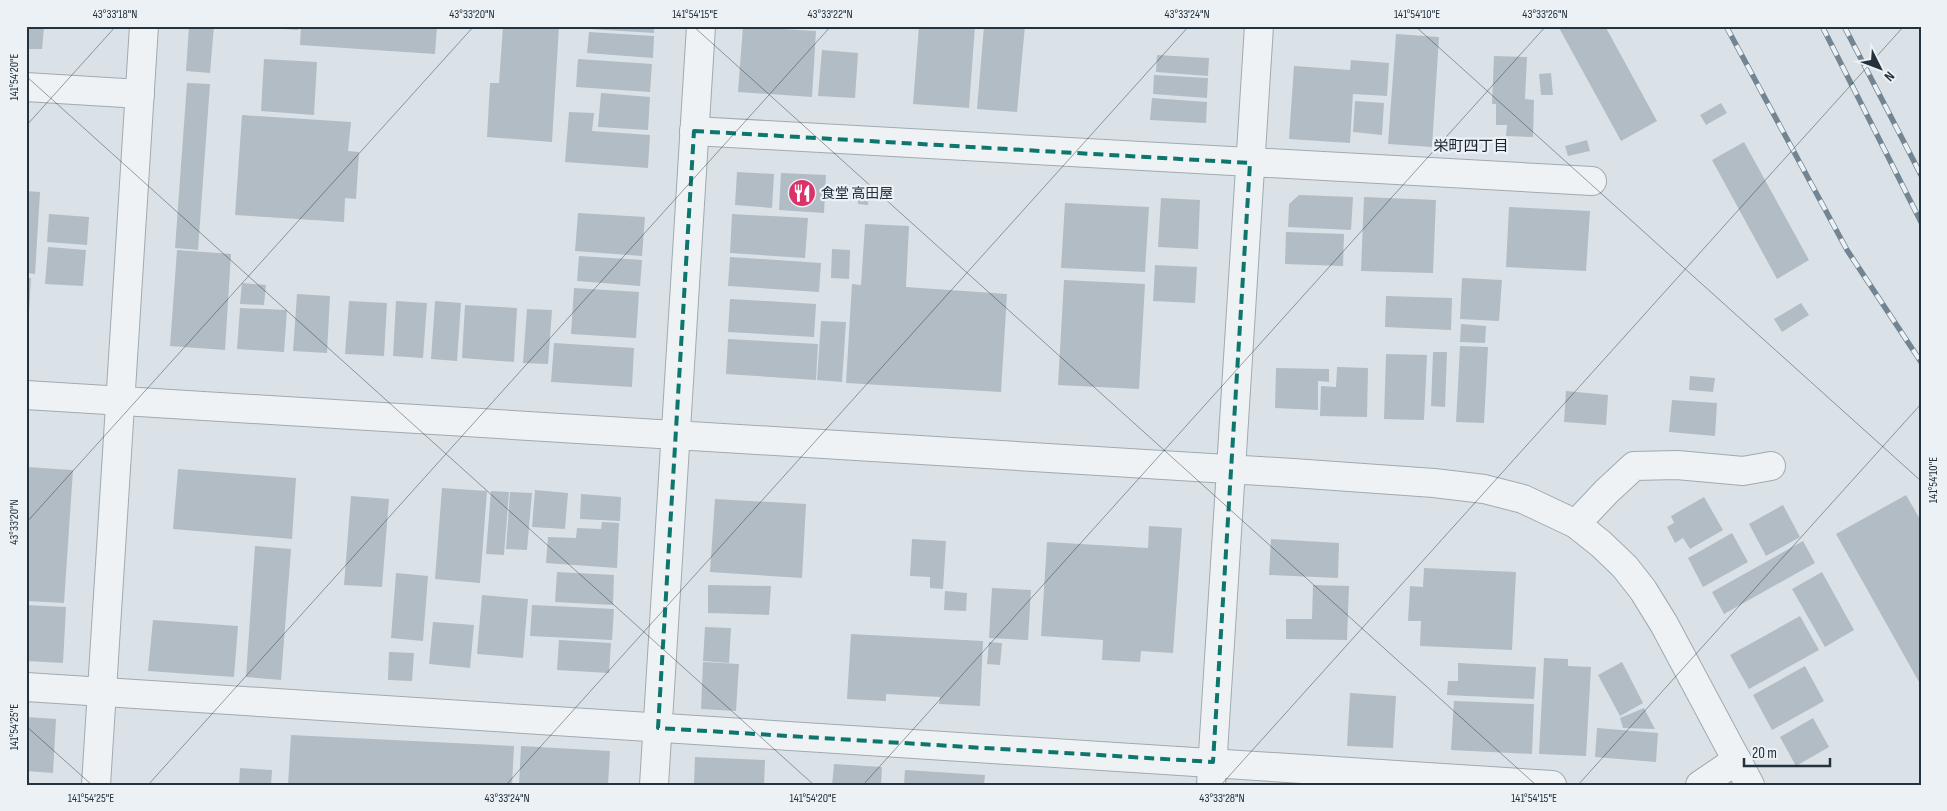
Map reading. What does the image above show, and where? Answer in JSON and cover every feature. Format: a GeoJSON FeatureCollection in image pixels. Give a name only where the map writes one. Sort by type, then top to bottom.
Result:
{"type":"FeatureCollection","features":[{"type":"Feature","properties":{"kind":"street"},"geometry":{"type":"LineString","coordinates":[[96,785],[144,26]]}},
{"type":"Feature","properties":{"kind":"street"},"geometry":{"type":"LineString","coordinates":[[654,785],[701,26]]}},
{"type":"Feature","properties":{"kind":"street"},"geometry":{"type":"LineString","coordinates":[[1212,773],[1259,26]]}},
{"type":"Feature","properties":{"kind":"street"},"geometry":{"type":"LineString","coordinates":[[26,87],[140,94]]}},
{"type":"Feature","properties":{"kind":"street"},"geometry":{"type":"LineString","coordinates":[[694,131],[1592,181]]}},
{"type":"Feature","properties":{"kind":"street"},"geometry":{"type":"LineString","coordinates":[[26,395],[1231,469],[1434,483],[1484,489],[1523,499],[1576,524],[1625,567],[1643,590],[1664,624],[1750,785]]}},
{"type":"Feature","properties":{"kind":"street"},"geometry":{"type":"LineString","coordinates":[[1576,524],[1634,466],[1677,465],[1743,471],[1771,466]]}},
{"type":"Feature","properties":{"kind":"street"},"geometry":{"type":"LineString","coordinates":[[26,687],[658,728],[1212,773],[1552,785]]}},
{"type":"Feature","properties":{"kind":"street"},"geometry":{"type":"LineString","coordinates":[[1700,785],[1737,760]]}},
{"type":"Feature","properties":{"kind":"highlighted area"},"geometry":{"type":"Polygon","coordinates":[[[694,131],[1250,163],[1213,762],[658,728],[694,131]]]}},
{"type":"Feature","properties":{"kind":"building"},"geometry":{"type":"Polygon","coordinates":[[[189,26],[214,26],[210,73],[186,71],[189,26]]]}},
{"type":"Feature","properties":{"kind":"building"},"geometry":{"type":"Polygon","coordinates":[[[269,26],[298,26],[298,30],[269,28],[269,26]]]}},
{"type":"Feature","properties":{"kind":"building"},"geometry":{"type":"Polygon","coordinates":[[[301,26],[437,26],[435,54],[300,45],[301,26]]]}},
{"type":"Feature","properties":{"kind":"building"},"geometry":{"type":"Polygon","coordinates":[[[503,26],[559,26],[552,142],[487,137],[490,83],[499,83],[503,26]]]}},
{"type":"Feature","properties":{"kind":"building"},"geometry":{"type":"Polygon","coordinates":[[[573,26],[654,26],[654,33],[573,28],[573,26]]]}},
{"type":"Feature","properties":{"kind":"building"},"geometry":{"type":"Polygon","coordinates":[[[743,26],[782,26],[782,29],[816,31],[812,97],[738,92],[743,26]]]}},
{"type":"Feature","properties":{"kind":"building"},"geometry":{"type":"Polygon","coordinates":[[[919,26],[975,26],[969,108],[913,104],[919,26]]]}},
{"type":"Feature","properties":{"kind":"building"},"geometry":{"type":"Polygon","coordinates":[[[984,26],[1025,26],[1017,112],[977,109],[984,26]]]}},
{"type":"Feature","properties":{"kind":"building"},"geometry":{"type":"Polygon","coordinates":[[[1558,26],[1605,26],[1657,121],[1621,141],[1558,26]]]}},
{"type":"Feature","properties":{"kind":"building"},"geometry":{"type":"Polygon","coordinates":[[[26,27],[44,28],[42,49],[26,49],[26,27]]]}},
{"type":"Feature","properties":{"kind":"building"},"geometry":{"type":"Polygon","coordinates":[[[589,32],[654,36],[653,58],[587,53],[589,32]]]}},
{"type":"Feature","properties":{"kind":"building"},"geometry":{"type":"Polygon","coordinates":[[[1396,34],[1439,37],[1432,147],[1388,144],[1396,34]]]}},
{"type":"Feature","properties":{"kind":"building"},"geometry":{"type":"Polygon","coordinates":[[[822,50],[858,53],[855,98],[818,96],[822,50]]]}},
{"type":"Feature","properties":{"kind":"building"},"geometry":{"type":"Polygon","coordinates":[[[1157,55],[1209,58],[1208,76],[1156,72],[1157,55]]]}},
{"type":"Feature","properties":{"kind":"building"},"geometry":{"type":"Polygon","coordinates":[[[1494,56],[1527,57],[1525,99],[1534,100],[1533,137],[1506,136],[1507,125],[1496,125],[1496,104],[1492,104],[1494,56]]]}},
{"type":"Feature","properties":{"kind":"building"},"geometry":{"type":"Polygon","coordinates":[[[264,59],[317,62],[314,115],[261,111],[264,59]]]}},
{"type":"Feature","properties":{"kind":"building"},"geometry":{"type":"Polygon","coordinates":[[[578,59],[652,64],[650,92],[576,87],[578,59]]]}},
{"type":"Feature","properties":{"kind":"building"},"geometry":{"type":"Polygon","coordinates":[[[1351,60],[1389,63],[1387,96],[1353,94],[1350,143],[1289,139],[1294,66],[1350,70],[1351,60]]]}},
{"type":"Feature","properties":{"kind":"building"},"geometry":{"type":"Polygon","coordinates":[[[1551,73],[1553,95],[1541,95],[1539,74],[1551,73]]]}},
{"type":"Feature","properties":{"kind":"building"},"geometry":{"type":"Polygon","coordinates":[[[1154,75],[1208,78],[1207,98],[1153,94],[1154,75]]]}},
{"type":"Feature","properties":{"kind":"building"},"geometry":{"type":"Polygon","coordinates":[[[187,83],[210,84],[198,250],[175,248],[187,83]]]}},
{"type":"Feature","properties":{"kind":"building"},"geometry":{"type":"Polygon","coordinates":[[[601,93],[650,97],[648,130],[598,127],[601,93]]]}},
{"type":"Feature","properties":{"kind":"building"},"geometry":{"type":"Polygon","coordinates":[[[1152,98],[1207,102],[1206,123],[1150,120],[1152,98]]]}},
{"type":"Feature","properties":{"kind":"building"},"geometry":{"type":"Polygon","coordinates":[[[1355,101],[1384,103],[1382,135],[1353,132],[1355,101]]]}},
{"type":"Feature","properties":{"kind":"building"},"geometry":{"type":"Polygon","coordinates":[[[1721,103],[1727,113],[1706,125],[1700,115],[1721,103]]]}},
{"type":"Feature","properties":{"kind":"building"},"geometry":{"type":"Polygon","coordinates":[[[569,112],[594,113],[592,131],[650,135],[648,168],[565,162],[569,112]]]}},
{"type":"Feature","properties":{"kind":"building"},"geometry":{"type":"Polygon","coordinates":[[[242,115],[351,122],[348,151],[359,152],[356,199],[345,198],[344,222],[235,215],[242,115]]]}},
{"type":"Feature","properties":{"kind":"building"},"geometry":{"type":"Polygon","coordinates":[[[1587,140],[1590,151],[1568,156],[1565,146],[1587,140]]]}},
{"type":"Feature","properties":{"kind":"building"},"geometry":{"type":"Polygon","coordinates":[[[1744,142],[1809,260],[1777,279],[1712,160],[1744,142]]]}},
{"type":"Feature","properties":{"kind":"building"},"geometry":{"type":"Polygon","coordinates":[[[737,172],[774,174],[772,208],[735,205],[737,172]]]}},
{"type":"Feature","properties":{"kind":"building","name":"食堂 高田屋"},"geometry":{"type":"Polygon","coordinates":[[[781,173],[826,175],[824,213],[779,210],[781,173]]]}},
{"type":"Feature","properties":{"kind":"building"},"geometry":{"type":"Polygon","coordinates":[[[859,185],[870,186],[868,205],[858,204],[859,185]]]}},
{"type":"Feature","properties":{"kind":"building"},"geometry":{"type":"Polygon","coordinates":[[[26,191],[40,192],[35,274],[26,273],[26,191]]]}},
{"type":"Feature","properties":{"kind":"building"},"geometry":{"type":"Polygon","coordinates":[[[1299,195],[1353,197],[1351,230],[1288,227],[1289,204],[1299,195]]]}},
{"type":"Feature","properties":{"kind":"building"},"geometry":{"type":"Polygon","coordinates":[[[1364,197],[1436,200],[1433,273],[1361,271],[1364,197]]]}},
{"type":"Feature","properties":{"kind":"building"},"geometry":{"type":"Polygon","coordinates":[[[1161,198],[1200,200],[1198,249],[1158,247],[1161,198]]]}},
{"type":"Feature","properties":{"kind":"building"},"geometry":{"type":"Polygon","coordinates":[[[1065,203],[1149,207],[1145,272],[1061,268],[1065,203]]]}},
{"type":"Feature","properties":{"kind":"building"},"geometry":{"type":"Polygon","coordinates":[[[1509,207],[1590,211],[1586,271],[1506,267],[1509,207]]]}},
{"type":"Feature","properties":{"kind":"building"},"geometry":{"type":"Polygon","coordinates":[[[578,213],[645,217],[642,256],[575,251],[578,213]]]}},
{"type":"Feature","properties":{"kind":"building"},"geometry":{"type":"Polygon","coordinates":[[[49,214],[89,217],[87,245],[47,242],[49,214]]]}},
{"type":"Feature","properties":{"kind":"building"},"geometry":{"type":"Polygon","coordinates":[[[732,214],[808,218],[805,258],[730,253],[732,214]]]}},
{"type":"Feature","properties":{"kind":"building"},"geometry":{"type":"Polygon","coordinates":[[[865,224],[909,226],[906,287],[1007,294],[1001,392],[846,383],[852,284],[861,285],[865,224]]]}},
{"type":"Feature","properties":{"kind":"building"},"geometry":{"type":"Polygon","coordinates":[[[1286,232],[1344,234],[1343,266],[1285,264],[1286,232]]]}},
{"type":"Feature","properties":{"kind":"building"},"geometry":{"type":"Polygon","coordinates":[[[48,247],[86,250],[83,286],[45,284],[48,247]]]}},
{"type":"Feature","properties":{"kind":"building"},"geometry":{"type":"Polygon","coordinates":[[[832,249],[850,250],[849,279],[831,278],[832,249]]]}},
{"type":"Feature","properties":{"kind":"building"},"geometry":{"type":"Polygon","coordinates":[[[177,250],[231,254],[225,350],[170,346],[177,250]]]}},
{"type":"Feature","properties":{"kind":"building"},"geometry":{"type":"Polygon","coordinates":[[[579,256],[642,260],[640,286],[577,281],[579,256]]]}},
{"type":"Feature","properties":{"kind":"building"},"geometry":{"type":"Polygon","coordinates":[[[730,257],[821,263],[819,292],[728,286],[730,257]]]}},
{"type":"Feature","properties":{"kind":"building"},"geometry":{"type":"Polygon","coordinates":[[[1155,265],[1197,267],[1195,303],[1153,301],[1155,265]]]}},
{"type":"Feature","properties":{"kind":"building"},"geometry":{"type":"Polygon","coordinates":[[[26,277],[31,278],[28,330],[26,330],[26,277]]]}},
{"type":"Feature","properties":{"kind":"building"},"geometry":{"type":"Polygon","coordinates":[[[1462,278],[1502,280],[1499,321],[1460,319],[1462,278]]]}},
{"type":"Feature","properties":{"kind":"building"},"geometry":{"type":"Polygon","coordinates":[[[1064,280],[1145,284],[1139,389],[1058,385],[1064,280]]]}},
{"type":"Feature","properties":{"kind":"building"},"geometry":{"type":"Polygon","coordinates":[[[242,283],[266,285],[264,305],[240,304],[242,283]]]}},
{"type":"Feature","properties":{"kind":"building"},"geometry":{"type":"Polygon","coordinates":[[[574,288],[639,292],[636,338],[571,334],[574,288]]]}},
{"type":"Feature","properties":{"kind":"building"},"geometry":{"type":"Polygon","coordinates":[[[297,294],[330,296],[327,353],[293,351],[297,294]]]}},
{"type":"Feature","properties":{"kind":"building"},"geometry":{"type":"Polygon","coordinates":[[[1386,296],[1452,298],[1451,330],[1385,327],[1386,296]]]}},
{"type":"Feature","properties":{"kind":"building"},"geometry":{"type":"Polygon","coordinates":[[[730,299],[816,304],[814,337],[728,332],[730,299]]]}},
{"type":"Feature","properties":{"kind":"building"},"geometry":{"type":"Polygon","coordinates":[[[349,301],[387,303],[384,356],[345,354],[349,301]]]}},
{"type":"Feature","properties":{"kind":"building"},"geometry":{"type":"Polygon","coordinates":[[[396,301],[427,303],[423,358],[393,356],[396,301]]]}},
{"type":"Feature","properties":{"kind":"building"},"geometry":{"type":"Polygon","coordinates":[[[435,301],[461,303],[457,361],[431,359],[435,301]]]}},
{"type":"Feature","properties":{"kind":"building"},"geometry":{"type":"Polygon","coordinates":[[[1801,303],[1809,315],[1782,332],[1774,319],[1801,303]]]}},
{"type":"Feature","properties":{"kind":"building"},"geometry":{"type":"Polygon","coordinates":[[[465,305],[517,308],[514,362],[462,358],[465,305]]]}},
{"type":"Feature","properties":{"kind":"building"},"geometry":{"type":"Polygon","coordinates":[[[240,308],[287,310],[284,352],[237,349],[240,308]]]}},
{"type":"Feature","properties":{"kind":"building"},"geometry":{"type":"Polygon","coordinates":[[[527,309],[552,310],[548,364],[523,363],[527,309]]]}},
{"type":"Feature","properties":{"kind":"building"},"geometry":{"type":"Polygon","coordinates":[[[821,321],[846,322],[842,382],[817,380],[821,321]]]}},
{"type":"Feature","properties":{"kind":"building"},"geometry":{"type":"Polygon","coordinates":[[[1461,324],[1486,326],[1485,343],[1460,342],[1461,324]]]}},
{"type":"Feature","properties":{"kind":"building"},"geometry":{"type":"Polygon","coordinates":[[[728,339],[818,344],[816,380],[726,374],[728,339]]]}},
{"type":"Feature","properties":{"kind":"building"},"geometry":{"type":"Polygon","coordinates":[[[554,343],[634,348],[632,387],[551,382],[554,343]]]}},
{"type":"Feature","properties":{"kind":"building"},"geometry":{"type":"Polygon","coordinates":[[[1460,346],[1488,347],[1484,423],[1456,422],[1460,346]]]}},
{"type":"Feature","properties":{"kind":"building"},"geometry":{"type":"Polygon","coordinates":[[[1433,352],[1447,352],[1445,407],[1431,406],[1433,352]]]}},
{"type":"Feature","properties":{"kind":"building"},"geometry":{"type":"Polygon","coordinates":[[[1386,354],[1427,355],[1424,420],[1384,419],[1386,354]]]}},
{"type":"Feature","properties":{"kind":"building"},"geometry":{"type":"Polygon","coordinates":[[[1337,367],[1368,368],[1367,417],[1320,416],[1321,386],[1336,387],[1337,367]]]}},
{"type":"Feature","properties":{"kind":"building"},"geometry":{"type":"Polygon","coordinates":[[[1276,368],[1329,369],[1329,382],[1318,381],[1318,410],[1275,408],[1276,368]]]}},
{"type":"Feature","properties":{"kind":"building"},"geometry":{"type":"Polygon","coordinates":[[[1690,376],[1715,378],[1713,392],[1689,390],[1690,376]]]}},
{"type":"Feature","properties":{"kind":"building"},"geometry":{"type":"Polygon","coordinates":[[[1566,391],[1608,395],[1606,425],[1564,422],[1566,391]]]}},
{"type":"Feature","properties":{"kind":"building"},"geometry":{"type":"Polygon","coordinates":[[[1672,400],[1717,403],[1715,436],[1669,432],[1672,400]]]}},
{"type":"Feature","properties":{"kind":"building"},"geometry":{"type":"Polygon","coordinates":[[[26,467],[73,470],[64,603],[26,601],[26,467]]]}},
{"type":"Feature","properties":{"kind":"building"},"geometry":{"type":"Polygon","coordinates":[[[178,469],[296,478],[292,539],[173,529],[178,469]]]}},
{"type":"Feature","properties":{"kind":"building"},"geometry":{"type":"Polygon","coordinates":[[[442,488],[487,491],[480,583],[435,579],[442,488]]]}},
{"type":"Feature","properties":{"kind":"building"},"geometry":{"type":"Polygon","coordinates":[[[535,490],[568,493],[565,529],[532,527],[535,490]]]}},
{"type":"Feature","properties":{"kind":"building"},"geometry":{"type":"Polygon","coordinates":[[[491,491],[509,492],[504,555],[486,554],[491,491]]]}},
{"type":"Feature","properties":{"kind":"building"},"geometry":{"type":"Polygon","coordinates":[[[510,492],[532,493],[527,550],[506,549],[510,492]]]}},
{"type":"Feature","properties":{"kind":"building"},"geometry":{"type":"Polygon","coordinates":[[[581,494],[621,497],[620,521],[580,519],[581,494]]]}},
{"type":"Feature","properties":{"kind":"building"},"geometry":{"type":"Polygon","coordinates":[[[1906,495],[1921,521],[1921,681],[1919,682],[1836,534],[1906,495]]]}},
{"type":"Feature","properties":{"kind":"building"},"geometry":{"type":"Polygon","coordinates":[[[351,496],[389,499],[382,587],[344,585],[351,496]]]}},
{"type":"Feature","properties":{"kind":"building"},"geometry":{"type":"Polygon","coordinates":[[[1704,497],[1723,530],[1690,549],[1683,538],[1675,543],[1667,527],[1674,523],[1671,516],[1704,497]]]}},
{"type":"Feature","properties":{"kind":"building"},"geometry":{"type":"Polygon","coordinates":[[[715,499],[806,504],[802,578],[710,572],[715,499]]]}},
{"type":"Feature","properties":{"kind":"building"},"geometry":{"type":"Polygon","coordinates":[[[1783,505],[1800,537],[1766,556],[1749,524],[1783,505]]]}},
{"type":"Feature","properties":{"kind":"building"},"geometry":{"type":"Polygon","coordinates":[[[602,522],[619,523],[617,568],[546,563],[548,537],[576,538],[577,528],[601,529],[602,522]]]}},
{"type":"Feature","properties":{"kind":"building"},"geometry":{"type":"Polygon","coordinates":[[[1149,526],[1182,528],[1173,653],[1141,651],[1140,662],[1102,660],[1103,640],[1041,636],[1047,542],[1148,548],[1149,526]]]}},
{"type":"Feature","properties":{"kind":"building"},"geometry":{"type":"Polygon","coordinates":[[[1732,533],[1748,562],[1703,587],[1688,558],[1732,533]]]}},
{"type":"Feature","properties":{"kind":"building"},"geometry":{"type":"Polygon","coordinates":[[[912,539],[946,541],[943,589],[930,588],[930,577],[910,576],[912,539]]]}},
{"type":"Feature","properties":{"kind":"building"},"geometry":{"type":"Polygon","coordinates":[[[1271,539],[1339,543],[1338,578],[1269,575],[1271,539]]]}},
{"type":"Feature","properties":{"kind":"building"},"geometry":{"type":"Polygon","coordinates":[[[1803,541],[1815,563],[1724,614],[1712,592],[1803,541]]]}},
{"type":"Feature","properties":{"kind":"building"},"geometry":{"type":"Polygon","coordinates":[[[255,546],[291,549],[281,680],[246,677],[255,546]]]}},
{"type":"Feature","properties":{"kind":"building"},"geometry":{"type":"Polygon","coordinates":[[[1424,568],[1516,572],[1512,650],[1420,646],[1421,621],[1408,621],[1410,586],[1423,587],[1424,568]]]}},
{"type":"Feature","properties":{"kind":"building"},"geometry":{"type":"Polygon","coordinates":[[[557,572],[614,575],[613,605],[555,602],[557,572]]]}},
{"type":"Feature","properties":{"kind":"building"},"geometry":{"type":"Polygon","coordinates":[[[1822,572],[1854,630],[1825,647],[1792,589],[1822,572]]]}},
{"type":"Feature","properties":{"kind":"building"},"geometry":{"type":"Polygon","coordinates":[[[396,573],[428,576],[423,641],[391,638],[396,573]]]}},
{"type":"Feature","properties":{"kind":"building"},"geometry":{"type":"Polygon","coordinates":[[[708,585],[771,586],[769,615],[708,613],[708,585]]]}},
{"type":"Feature","properties":{"kind":"building"},"geometry":{"type":"Polygon","coordinates":[[[1313,585],[1349,586],[1347,640],[1286,639],[1286,619],[1312,619],[1313,585]]]}},
{"type":"Feature","properties":{"kind":"building"},"geometry":{"type":"Polygon","coordinates":[[[992,588],[1031,590],[1028,640],[989,638],[992,588]]]}},
{"type":"Feature","properties":{"kind":"building"},"geometry":{"type":"Polygon","coordinates":[[[945,591],[967,593],[966,611],[944,610],[945,591]]]}},
{"type":"Feature","properties":{"kind":"building"},"geometry":{"type":"Polygon","coordinates":[[[482,595],[528,599],[523,658],[477,654],[482,595]]]}},
{"type":"Feature","properties":{"kind":"building"},"geometry":{"type":"Polygon","coordinates":[[[26,605],[66,607],[63,663],[26,661],[26,605]]]}},
{"type":"Feature","properties":{"kind":"building"},"geometry":{"type":"Polygon","coordinates":[[[532,605],[614,609],[612,640],[530,636],[532,605]]]}},
{"type":"Feature","properties":{"kind":"building"},"geometry":{"type":"Polygon","coordinates":[[[1800,616],[1819,650],[1749,689],[1730,655],[1800,616]]]}},
{"type":"Feature","properties":{"kind":"building"},"geometry":{"type":"Polygon","coordinates":[[[153,620],[238,626],[234,677],[148,671],[153,620]]]}},
{"type":"Feature","properties":{"kind":"building"},"geometry":{"type":"Polygon","coordinates":[[[433,622],[474,625],[470,668],[429,664],[433,622]]]}},
{"type":"Feature","properties":{"kind":"building"},"geometry":{"type":"Polygon","coordinates":[[[705,627],[731,628],[729,663],[703,661],[705,627]]]}},
{"type":"Feature","properties":{"kind":"building"},"geometry":{"type":"Polygon","coordinates":[[[851,634],[983,641],[980,706],[939,704],[940,697],[886,694],[886,701],[847,699],[851,634]]]}},
{"type":"Feature","properties":{"kind":"building"},"geometry":{"type":"Polygon","coordinates":[[[559,640],[611,643],[609,673],[557,670],[559,640]]]}},
{"type":"Feature","properties":{"kind":"building"},"geometry":{"type":"Polygon","coordinates":[[[989,642],[1002,643],[1000,665],[987,664],[989,642]]]}},
{"type":"Feature","properties":{"kind":"building"},"geometry":{"type":"Polygon","coordinates":[[[389,652],[414,653],[412,681],[388,680],[389,652]]]}},
{"type":"Feature","properties":{"kind":"building"},"geometry":{"type":"Polygon","coordinates":[[[1544,658],[1568,659],[1568,666],[1591,667],[1586,756],[1539,754],[1544,658]]]}},
{"type":"Feature","properties":{"kind":"building"},"geometry":{"type":"Polygon","coordinates":[[[703,662],[739,664],[736,711],[701,709],[703,662]]]}},
{"type":"Feature","properties":{"kind":"building"},"geometry":{"type":"Polygon","coordinates":[[[1622,662],[1643,703],[1620,716],[1598,675],[1622,662]]]}},
{"type":"Feature","properties":{"kind":"building"},"geometry":{"type":"Polygon","coordinates":[[[1458,663],[1536,667],[1534,699],[1447,695],[1448,681],[1458,681],[1458,663]]]}},
{"type":"Feature","properties":{"kind":"building"},"geometry":{"type":"Polygon","coordinates":[[[1805,666],[1824,701],[1772,730],[1753,695],[1805,666]]]}},
{"type":"Feature","properties":{"kind":"building"},"geometry":{"type":"Polygon","coordinates":[[[1350,693],[1396,696],[1393,748],[1347,746],[1350,693]]]}},
{"type":"Feature","properties":{"kind":"building"},"geometry":{"type":"Polygon","coordinates":[[[1454,701],[1534,704],[1532,754],[1451,750],[1454,701]]]}},
{"type":"Feature","properties":{"kind":"building"},"geometry":{"type":"Polygon","coordinates":[[[1644,708],[1655,729],[1623,728],[1620,718],[1644,708]]]}},
{"type":"Feature","properties":{"kind":"building"},"geometry":{"type":"Polygon","coordinates":[[[26,717],[56,719],[53,773],[26,771],[26,717]]]}},
{"type":"Feature","properties":{"kind":"building"},"geometry":{"type":"Polygon","coordinates":[[[1813,718],[1829,747],[1796,766],[1780,737],[1813,718]]]}},
{"type":"Feature","properties":{"kind":"building"},"geometry":{"type":"Polygon","coordinates":[[[1597,728],[1658,733],[1656,762],[1595,757],[1597,728]]]}},
{"type":"Feature","properties":{"kind":"building"},"geometry":{"type":"Polygon","coordinates":[[[291,735],[514,746],[512,785],[288,785],[291,735]]]}},
{"type":"Feature","properties":{"kind":"building"},"geometry":{"type":"Polygon","coordinates":[[[521,746],[610,751],[608,785],[519,785],[521,746]]]}},
{"type":"Feature","properties":{"kind":"building"},"geometry":{"type":"Polygon","coordinates":[[[695,757],[765,760],[764,785],[694,785],[695,757]]]}},
{"type":"Feature","properties":{"kind":"building"},"geometry":{"type":"Polygon","coordinates":[[[834,764],[882,767],[881,785],[832,785],[834,764]]]}},
{"type":"Feature","properties":{"kind":"building"},"geometry":{"type":"Polygon","coordinates":[[[240,768],[272,770],[271,785],[239,785],[240,768]]]}},
{"type":"Feature","properties":{"kind":"building"},"geometry":{"type":"Polygon","coordinates":[[[905,770],[985,775],[984,785],[904,785],[905,770]]]}},
{"type":"Feature","properties":{"kind":"railway"},"geometry":{"type":"LineString","coordinates":[[1726,26],[1847,250],[1921,362]]}},
{"type":"Feature","properties":{"kind":"railway"},"geometry":{"type":"LineString","coordinates":[[1822,26],[1921,222]]}},
{"type":"Feature","properties":{"kind":"railway"},"geometry":{"type":"LineString","coordinates":[[1844,26],[1921,175]]}},
{"type":"Feature","properties":{"kind":"place","name":"食堂 高田屋"},"geometry":{"type":"Point","coordinates":[802,193]}},
{"type":"Feature","properties":{"kind":"district","name":"栄町四丁目"},"geometry":{"type":"Point","coordinates":[1471,146]}}]}
